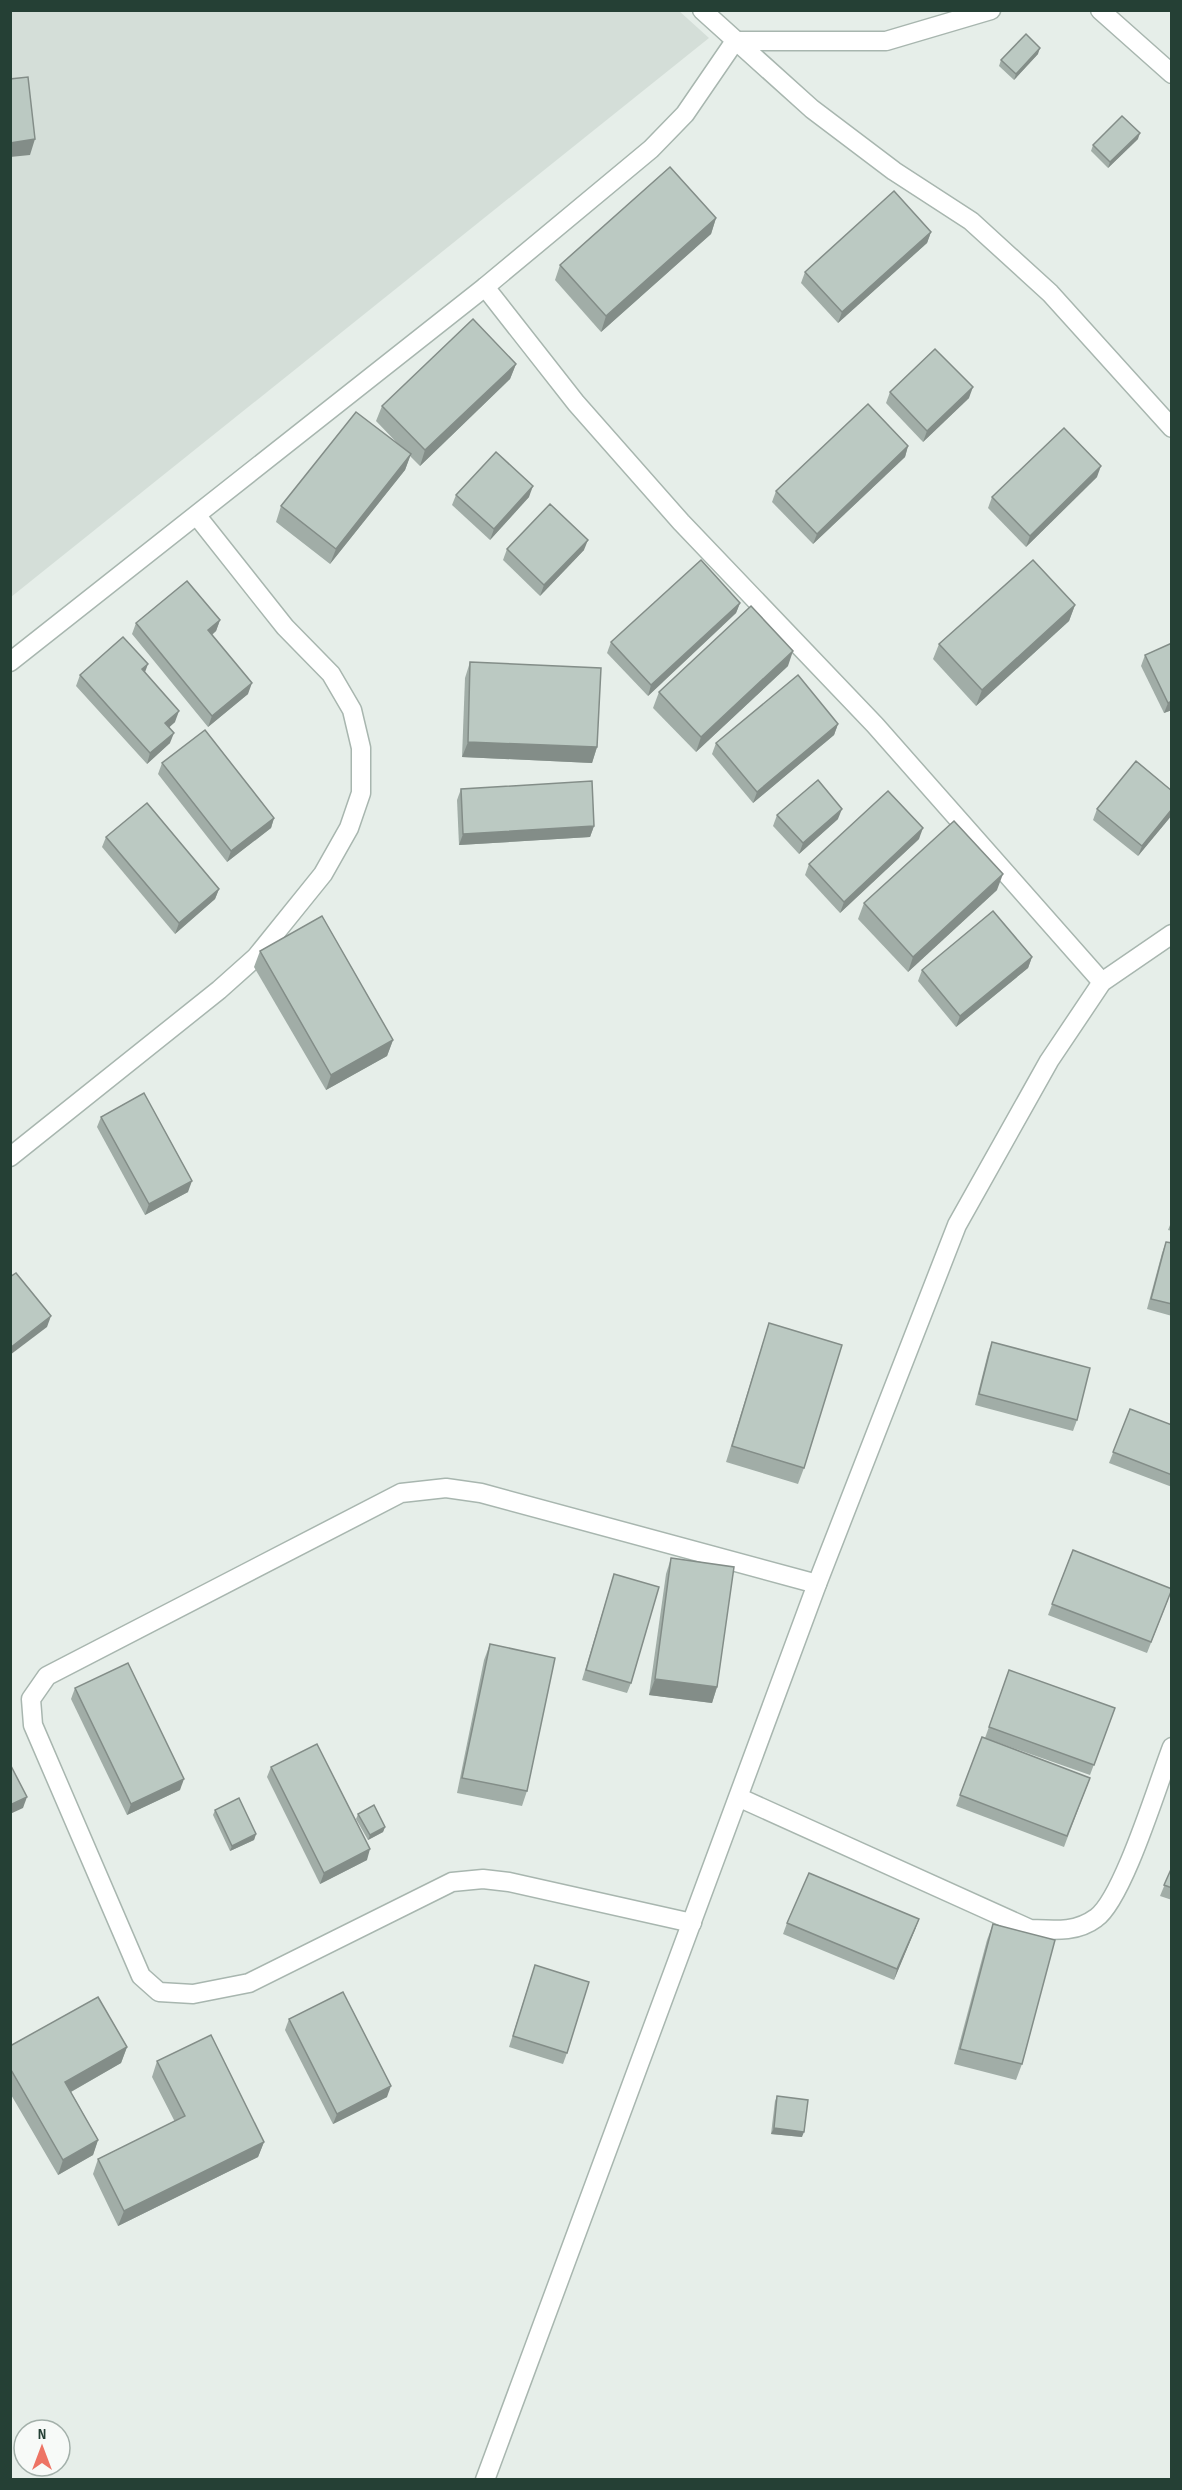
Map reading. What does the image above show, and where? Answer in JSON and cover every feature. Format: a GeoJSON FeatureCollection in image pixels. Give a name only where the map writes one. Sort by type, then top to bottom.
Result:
{"type":"FeatureCollection","features":[{"type":"Feature","properties":{"kind":"street"},"geometry":{"type":"LineString","coordinates":[[702,10],[821,116],[894,171],[971,221],[1050,293],[1172,428]]}},
{"type":"Feature","properties":{"kind":"street"},"geometry":{"type":"LineString","coordinates":[[735,41],[886,41],[991,10]]}},
{"type":"Feature","properties":{"kind":"street"},"geometry":{"type":"LineString","coordinates":[[1100,10],[1172,74]]}},
{"type":"Feature","properties":{"kind":"street"},"geometry":{"type":"LineString","coordinates":[[10,662],[485,287],[651,149],[685,114],[735,41]]}},
{"type":"Feature","properties":{"kind":"street"},"geometry":{"type":"LineString","coordinates":[[485,287],[576,403],[673,513],[875,725],[1102,982]]}},
{"type":"Feature","properties":{"kind":"street"},"geometry":{"type":"LineString","coordinates":[[10,1157],[219,990],[256,957],[323,874],[349,828],[361,793],[361,748],[352,710],[331,674],[285,627],[196,516]]}},
{"type":"Feature","properties":{"kind":"street"},"geometry":{"type":"LineString","coordinates":[[485,2480],[740,1798],[817,1584],[957,1225],[1031,1090],[1102,982],[1172,934]]}},
{"type":"Feature","properties":{"kind":"street"},"geometry":{"type":"LineString","coordinates":[[692,1923],[509,1881],[483,1879],[452,1881],[249,1983],[193,1994],[159,1992],[141,1976],[33,1725],[31,1699],[47,1676],[401,1493],[446,1488],[482,1494],[817,1584]]}},
{"type":"Feature","properties":{"kind":"street"},"geometry":{"type":"LineString","coordinates":[[740,1798],[1030,1929],[1067,1931],[1097,1918],[1118,1890],[1172,1747]]}},
{"type":"Feature","properties":{"kind":"shaded area"},"geometry":{"type":"Polygon","coordinates":[[[678,10],[709,38],[11,597],[11,11],[678,10]]]}},
{"type":"Feature","properties":{"kind":"building"},"geometry":{"type":"Polygon","coordinates":[[[1026,34],[1040,48],[1016,74],[1001,60],[1026,34]]]}},
{"type":"Feature","properties":{"kind":"building"},"geometry":{"type":"Polygon","coordinates":[[[28,77],[35,139],[10,143],[10,79],[28,77]]]}},
{"type":"Feature","properties":{"kind":"building"},"geometry":{"type":"Polygon","coordinates":[[[1122,116],[1140,133],[1110,162],[1093,145],[1122,116]]]}},
{"type":"Feature","properties":{"kind":"building"},"geometry":{"type":"Polygon","coordinates":[[[670,167],[716,218],[606,316],[560,265],[670,167]]]}},
{"type":"Feature","properties":{"kind":"building"},"geometry":{"type":"Polygon","coordinates":[[[894,191],[931,232],[842,312],[805,272],[894,191]]]}},
{"type":"Feature","properties":{"kind":"building"},"geometry":{"type":"Polygon","coordinates":[[[473,319],[516,364],[425,450],[382,406],[473,319]]]}},
{"type":"Feature","properties":{"kind":"building"},"geometry":{"type":"Polygon","coordinates":[[[935,349],[973,387],[927,431],[890,392],[935,349]]]}},
{"type":"Feature","properties":{"kind":"building"},"geometry":{"type":"Polygon","coordinates":[[[868,404],[908,446],[817,534],[776,491],[868,404]]]}},
{"type":"Feature","properties":{"kind":"building"},"geometry":{"type":"Polygon","coordinates":[[[356,412],[411,454],[336,549],[281,506],[356,412]]]}},
{"type":"Feature","properties":{"kind":"building"},"geometry":{"type":"Polygon","coordinates":[[[1064,428],[1101,466],[1030,536],[992,497],[1064,428]]]}},
{"type":"Feature","properties":{"kind":"building"},"geometry":{"type":"Polygon","coordinates":[[[496,452],[533,486],[494,529],[456,495],[496,452]]]}},
{"type":"Feature","properties":{"kind":"building"},"geometry":{"type":"Polygon","coordinates":[[[550,504],[588,540],[544,585],[507,549],[550,504]]]}},
{"type":"Feature","properties":{"kind":"building"},"geometry":{"type":"Polygon","coordinates":[[[701,560],[740,603],[651,685],[611,642],[701,560]]]}},
{"type":"Feature","properties":{"kind":"building"},"geometry":{"type":"Polygon","coordinates":[[[1033,560],[1075,605],[982,690],[939,644],[1033,560]]]}},
{"type":"Feature","properties":{"kind":"building"},"geometry":{"type":"Polygon","coordinates":[[[187,581],[220,620],[208,630],[252,683],[212,716],[136,623],[187,581]]]}},
{"type":"Feature","properties":{"kind":"building"},"geometry":{"type":"Polygon","coordinates":[[[751,606],[793,651],[701,737],[659,692],[751,606]]]}},
{"type":"Feature","properties":{"kind":"building"},"geometry":{"type":"Polygon","coordinates":[[[123,637],[148,664],[142,669],[179,711],[165,723],[174,733],[150,753],[80,675],[123,637]]]}},
{"type":"Feature","properties":{"kind":"building"},"geometry":{"type":"Polygon","coordinates":[[[1172,643],[1172,701],[1168,703],[1145,655],[1172,643]]]}},
{"type":"Feature","properties":{"kind":"building"},"geometry":{"type":"Polygon","coordinates":[[[470,662],[601,668],[597,747],[468,742],[470,662]]]}},
{"type":"Feature","properties":{"kind":"building"},"geometry":{"type":"Polygon","coordinates":[[[798,675],[838,724],[757,792],[716,743],[798,675]]]}},
{"type":"Feature","properties":{"kind":"building"},"geometry":{"type":"Polygon","coordinates":[[[205,730],[274,818],[231,851],[162,763],[205,730]]]}},
{"type":"Feature","properties":{"kind":"building"},"geometry":{"type":"Polygon","coordinates":[[[1136,761],[1172,791],[1172,809],[1142,846],[1097,809],[1136,761]]]}},
{"type":"Feature","properties":{"kind":"building"},"geometry":{"type":"Polygon","coordinates":[[[818,780],[842,809],[803,843],[777,815],[818,780]]]}},
{"type":"Feature","properties":{"kind":"building"},"geometry":{"type":"Polygon","coordinates":[[[592,781],[594,826],[463,834],[461,789],[592,781]]]}},
{"type":"Feature","properties":{"kind":"building"},"geometry":{"type":"Polygon","coordinates":[[[888,791],[923,828],[844,902],[809,864],[888,791]]]}},
{"type":"Feature","properties":{"kind":"building"},"geometry":{"type":"Polygon","coordinates":[[[147,803],[219,889],[179,923],[106,837],[147,803]]]}},
{"type":"Feature","properties":{"kind":"building"},"geometry":{"type":"Polygon","coordinates":[[[954,821],[1003,874],[913,957],[864,903],[954,821]]]}},
{"type":"Feature","properties":{"kind":"building"},"geometry":{"type":"Polygon","coordinates":[[[993,911],[1032,957],[960,1016],[922,970],[993,911]]]}},
{"type":"Feature","properties":{"kind":"building"},"geometry":{"type":"Polygon","coordinates":[[[322,916],[393,1040],[331,1075],[260,951],[322,916]]]}},
{"type":"Feature","properties":{"kind":"building"},"geometry":{"type":"Polygon","coordinates":[[[144,1093],[192,1181],[149,1204],[101,1117],[144,1093]]]}},
{"type":"Feature","properties":{"kind":"building"},"geometry":{"type":"Polygon","coordinates":[[[1166,1242],[1172,1243],[1172,1304],[1151,1299],[1166,1242]]]}},
{"type":"Feature","properties":{"kind":"building"},"geometry":{"type":"Polygon","coordinates":[[[16,1273],[51,1316],[10,1348],[10,1277],[16,1273]]]}},
{"type":"Feature","properties":{"kind":"building"},"geometry":{"type":"Polygon","coordinates":[[[769,1323],[842,1345],[804,1468],[732,1446],[769,1323]]]}},
{"type":"Feature","properties":{"kind":"building"},"geometry":{"type":"Polygon","coordinates":[[[992,1342],[1090,1368],[1077,1420],[979,1394],[992,1342]]]}},
{"type":"Feature","properties":{"kind":"building"},"geometry":{"type":"Polygon","coordinates":[[[1130,1409],[1172,1425],[1172,1475],[1113,1452],[1130,1409]]]}},
{"type":"Feature","properties":{"kind":"building"},"geometry":{"type":"Polygon","coordinates":[[[1073,1550],[1172,1589],[1151,1642],[1052,1604],[1073,1550]]]}},
{"type":"Feature","properties":{"kind":"building"},"geometry":{"type":"Polygon","coordinates":[[[671,1558],[734,1567],[717,1687],[655,1679],[671,1558]]]}},
{"type":"Feature","properties":{"kind":"building"},"geometry":{"type":"Polygon","coordinates":[[[614,1574],[659,1587],[631,1683],[586,1670],[614,1574]]]}},
{"type":"Feature","properties":{"kind":"building"},"geometry":{"type":"Polygon","coordinates":[[[490,1644],[555,1658],[527,1791],[462,1778],[490,1644]]]}},
{"type":"Feature","properties":{"kind":"building"},"geometry":{"type":"Polygon","coordinates":[[[128,1663],[184,1779],[131,1804],[75,1688],[128,1663]]]}},
{"type":"Feature","properties":{"kind":"building"},"geometry":{"type":"Polygon","coordinates":[[[1009,1670],[1115,1708],[1094,1765],[989,1727],[1009,1670]]]}},
{"type":"Feature","properties":{"kind":"building"},"geometry":{"type":"Polygon","coordinates":[[[982,1737],[1090,1778],[1067,1836],[960,1795],[982,1737]]]}},
{"type":"Feature","properties":{"kind":"building"},"geometry":{"type":"Polygon","coordinates":[[[317,1744],[370,1849],[324,1873],[271,1767],[317,1744]]]}},
{"type":"Feature","properties":{"kind":"building"},"geometry":{"type":"Polygon","coordinates":[[[10,1764],[27,1797],[10,1805],[10,1764]]]}},
{"type":"Feature","properties":{"kind":"building"},"geometry":{"type":"Polygon","coordinates":[[[239,1798],[256,1834],[232,1846],[215,1810],[239,1798]]]}},
{"type":"Feature","properties":{"kind":"building"},"geometry":{"type":"Polygon","coordinates":[[[374,1805],[385,1827],[370,1835],[358,1814],[374,1805]]]}},
{"type":"Feature","properties":{"kind":"building"},"geometry":{"type":"Polygon","coordinates":[[[1172,1867],[1172,1888],[1164,1885],[1172,1867]]]}},
{"type":"Feature","properties":{"kind":"building"},"geometry":{"type":"Polygon","coordinates":[[[809,1873],[919,1919],[897,1969],[787,1923],[809,1873]]]}},
{"type":"Feature","properties":{"kind":"building"},"geometry":{"type":"Polygon","coordinates":[[[993,1924],[1055,1940],[1022,2064],[960,2049],[993,1924]]]}},
{"type":"Feature","properties":{"kind":"building"},"geometry":{"type":"Polygon","coordinates":[[[535,1965],[589,1982],[567,2053],[513,2036],[535,1965]]]}},
{"type":"Feature","properties":{"kind":"building"},"geometry":{"type":"Polygon","coordinates":[[[343,1992],[391,2086],[337,2114],[289,2019],[343,1992]]]}},
{"type":"Feature","properties":{"kind":"building"},"geometry":{"type":"Polygon","coordinates":[[[98,1997],[127,2047],[65,2082],[98,2140],[63,2160],[10,2068],[10,2046],[98,1997]]]}},
{"type":"Feature","properties":{"kind":"building"},"geometry":{"type":"Polygon","coordinates":[[[211,2035],[264,2142],[124,2211],[98,2159],[185,2116],[157,2061],[211,2035]]]}},
{"type":"Feature","properties":{"kind":"building"},"geometry":{"type":"Polygon","coordinates":[[[777,2096],[808,2100],[804,2132],[774,2128],[777,2096]]]}}]}
